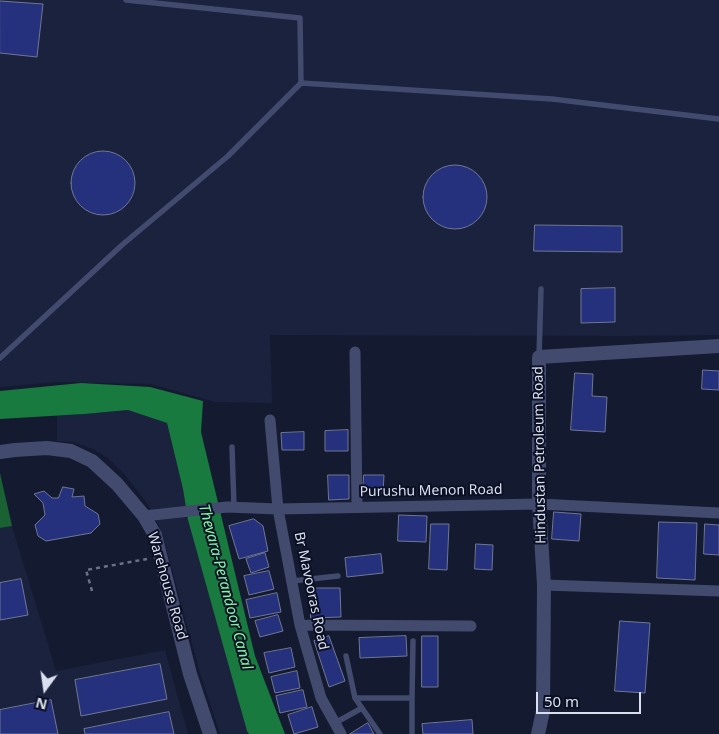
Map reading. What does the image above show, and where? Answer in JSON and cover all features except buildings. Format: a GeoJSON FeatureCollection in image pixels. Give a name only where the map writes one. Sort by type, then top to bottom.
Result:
{"type":"FeatureCollection","features":[{"type":"Feature","properties":{"kind":"street","name":"Hindustan Petroleum Road"},"geometry":{"type":"LineString","coordinates":[[538,734],[543,711],[544,585],[538,504],[539,357],[719,346]]}},
{"type":"Feature","properties":{"kind":"street"},"geometry":{"type":"LineString","coordinates":[[355,352],[357,507]]}},
{"type":"Feature","properties":{"kind":"street","name":"Br Mavooras Road"},"geometry":{"type":"LineString","coordinates":[[270,420],[278,508],[300,626],[321,698],[341,734]]}},
{"type":"Feature","properties":{"kind":"street","name":"Warehouse Road"},"geometry":{"type":"LineString","coordinates":[[0,452],[46,448],[71,451],[92,461],[117,484],[144,516],[155,535],[190,674],[210,734]]}},
{"type":"Feature","properties":{"kind":"street","name":"Purushu Menon Road"},"geometry":{"type":"LineString","coordinates":[[144,516],[230,507],[538,504],[719,513]]}},
{"type":"Feature","properties":{"kind":"street"},"geometry":{"type":"LineString","coordinates":[[544,585],[719,591]]}},
{"type":"Feature","properties":{"kind":"street"},"geometry":{"type":"LineString","coordinates":[[300,626],[471,626]]}},
{"type":"Feature","properties":{"kind":"lane"},"geometry":{"type":"LineString","coordinates":[[0,358],[122,245],[228,156],[301,83],[300,18],[126,0]]}},
{"type":"Feature","properties":{"kind":"lane"},"geometry":{"type":"LineString","coordinates":[[301,83],[552,98],[719,119]]}},
{"type":"Feature","properties":{"kind":"lane"},"geometry":{"type":"LineString","coordinates":[[539,357],[541,289]]}},
{"type":"Feature","properties":{"kind":"lane"},"geometry":{"type":"LineString","coordinates":[[230,507],[232,447]]}},
{"type":"Feature","properties":{"kind":"lane"},"geometry":{"type":"LineString","coordinates":[[292,581],[338,576]]}},
{"type":"Feature","properties":{"kind":"lane"},"geometry":{"type":"LineString","coordinates":[[412,734],[413,641]]}},
{"type":"Feature","properties":{"kind":"lane"},"geometry":{"type":"LineString","coordinates":[[346,656],[355,698],[380,734]]}},
{"type":"Feature","properties":{"kind":"lane"},"geometry":{"type":"LineString","coordinates":[[355,698],[412,698]]}},
{"type":"Feature","properties":{"kind":"lane"},"geometry":{"type":"LineString","coordinates":[[335,723],[362,708]]}},
{"type":"Feature","properties":{"kind":"path"},"geometry":{"type":"LineString","coordinates":[[92,591],[86,570],[160,557]]}},
{"type":"Feature","properties":{"kind":"shaded area"},"geometry":{"type":"Polygon","coordinates":[[[0,0],[719,0],[719,335],[270,335],[272,403],[215,402],[151,384],[58,382],[0,387],[0,0]]]}},
{"type":"Feature","properties":{"kind":"shaded area"},"geometry":{"type":"Polygon","coordinates":[[[128,410],[167,423],[183,489],[188,520],[249,734],[220,734],[200,673],[162,533],[149,506],[126,476],[109,459],[95,450],[74,442],[57,441],[57,416],[128,410]]]}},
{"type":"Feature","properties":{"kind":"shaded area"},"geometry":{"type":"Polygon","coordinates":[[[0,473],[12,526],[0,528],[0,473]]]}},
{"type":"Feature","properties":{"kind":"shaded area"},"geometry":{"type":"Polygon","coordinates":[[[12,526],[56,671],[165,650],[188,734],[0,734],[0,528],[12,526]]]}},
{"type":"Feature","properties":{"kind":"water","name":"Thevara-Perandoor Canal"},"geometry":{"type":"Polygon","coordinates":[[[81,383],[150,387],[203,401],[201,432],[255,656],[285,734],[249,734],[247,731],[188,520],[183,489],[167,423],[128,410],[0,419],[0,391],[81,383]]]}}]}
